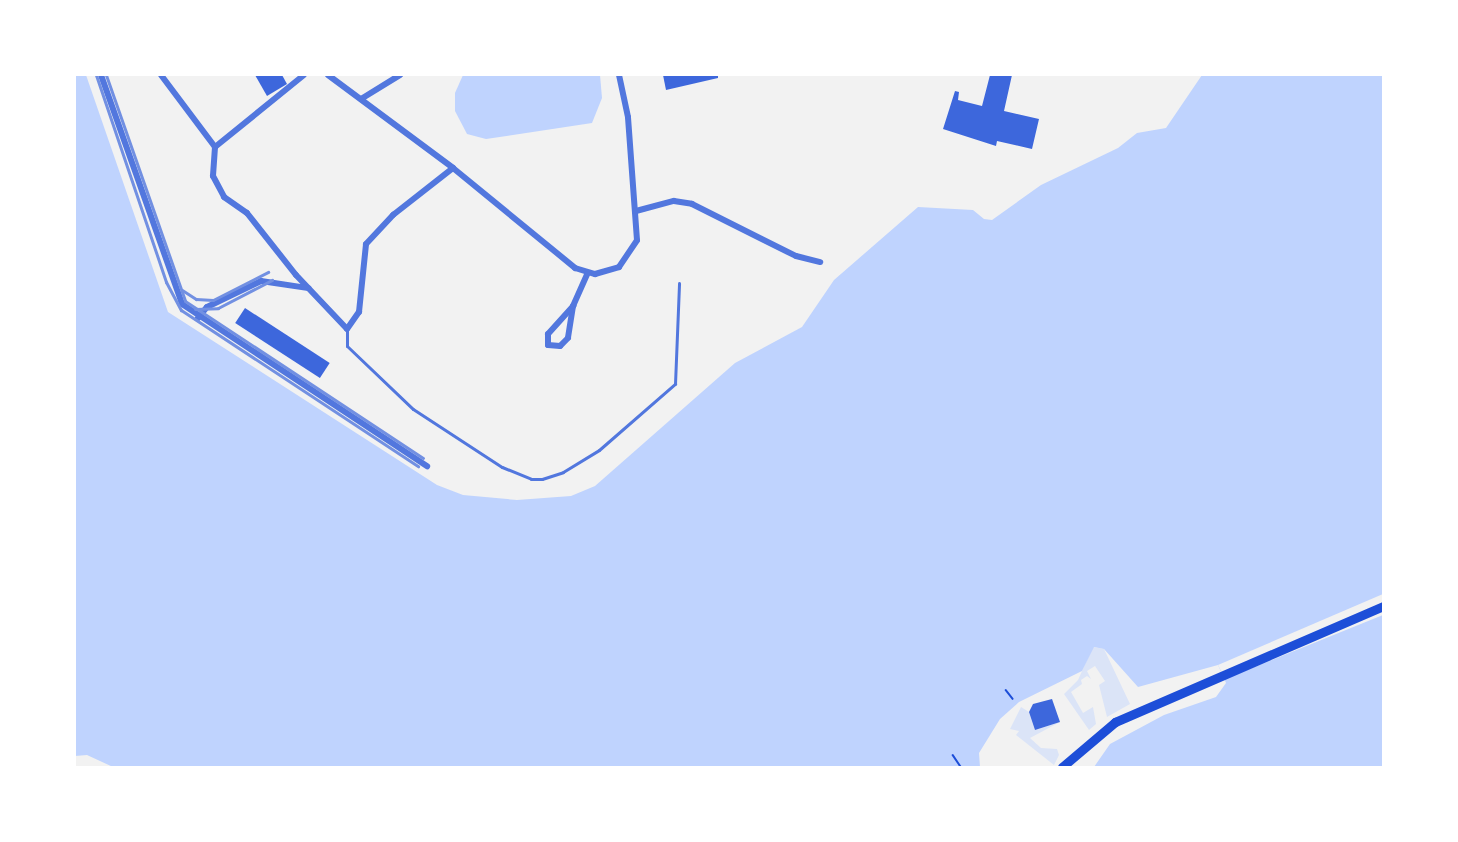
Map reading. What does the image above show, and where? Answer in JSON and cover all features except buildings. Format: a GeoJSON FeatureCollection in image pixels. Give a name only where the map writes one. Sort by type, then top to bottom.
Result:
{"type":"FeatureCollection","features":[{"type":"Feature","properties":{"kind":"main road"},"geometry":{"type":"LineString","coordinates":[[1062,767],[1115,722],[1383,606]]}},
{"type":"Feature","properties":{"kind":"street"},"geometry":{"type":"LineString","coordinates":[[101,75],[170,277],[181,302],[198,318],[427,466]]}},
{"type":"Feature","properties":{"kind":"street"},"geometry":{"type":"LineString","coordinates":[[160,75],[215,147],[213,176],[224,196],[247,213],[308,288],[347,328],[359,312],[363,256],[372,235],[453,168]]}},
{"type":"Feature","properties":{"kind":"street"},"geometry":{"type":"LineString","coordinates":[[215,147],[303,75]]}},
{"type":"Feature","properties":{"kind":"street"},"geometry":{"type":"LineString","coordinates":[[328,75],[453,168],[570,265],[587,274],[612,271],[630,255],[638,240],[627,117],[619,75]]}},
{"type":"Feature","properties":{"kind":"street"},"geometry":{"type":"LineString","coordinates":[[361,99],[400,75]]}},
{"type":"Feature","properties":{"kind":"street"},"geometry":{"type":"LineString","coordinates":[[636,211],[674,201],[692,204],[796,256],[820,261]]}},
{"type":"Feature","properties":{"kind":"street"},"geometry":{"type":"LineString","coordinates":[[573,306],[548,334],[548,345],[557,346],[566,341],[573,306],[587,274]]}},
{"type":"Feature","properties":{"kind":"street"},"geometry":{"type":"LineString","coordinates":[[198,318],[207,307],[261,281],[308,288]]}},
{"type":"Feature","properties":{"kind":"lane"},"geometry":{"type":"LineString","coordinates":[[347,328],[347,346],[413,410],[502,467],[531,479],[542,479],[563,472],[599,450],[675,384],[679,283]]}},
{"type":"Feature","properties":{"kind":"path"},"geometry":{"type":"LineString","coordinates":[[1006,690],[1013,699]]}},
{"type":"Feature","properties":{"kind":"path"},"geometry":{"type":"LineString","coordinates":[[953,755],[961,767]]}},
{"type":"Feature","properties":{"kind":"shaded area"},"geometry":{"type":"Polygon","coordinates":[[[1093,647],[1104,649],[1130,704],[1107,717],[1099,685],[1105,681],[1095,666],[1087,671],[1091,679],[1087,676],[1081,680],[1082,684],[1071,692],[1083,713],[1093,707],[1096,724],[1089,730],[1064,694],[1078,680],[1093,647]]]}},
{"type":"Feature","properties":{"kind":"shaded area"},"geometry":{"type":"Polygon","coordinates":[[[1021,707],[1029,712],[1035,730],[1060,722],[1030,738],[1041,748],[1057,749],[1059,755],[1054,765],[1016,735],[1019,731],[1010,729],[1021,707]]]}},
{"type":"Feature","properties":{"kind":"water"},"geometry":{"type":"Polygon","coordinates":[[[75,75],[86,75],[168,312],[437,485],[463,495],[517,500],[571,496],[595,486],[735,363],[802,327],[834,280],[918,207],[973,210],[984,219],[992,220],[1041,185],[1118,148],[1137,133],[1166,128],[1202,75],[1383,75],[1383,767],[1094,767],[1110,744],[1164,715],[1216,697],[1226,683],[1218,665],[1138,687],[1104,649],[1094,647],[1082,671],[1019,702],[1000,719],[979,753],[980,767],[113,767],[87,755],[75,756],[75,75]]]}},
{"type":"Feature","properties":{"kind":"water"},"geometry":{"type":"Polygon","coordinates":[[[463,75],[600,75],[602,98],[592,123],[486,139],[467,134],[455,111],[455,93],[463,75]]]}},
{"type":"Feature","properties":{"kind":"pier"},"geometry":{"type":"Polygon","coordinates":[[[1383,594],[1383,615],[1225,679],[1218,665],[1383,594]]]}},
{"type":"Feature","properties":{"kind":"railway"},"geometry":{"type":"LineString","coordinates":[[96,75],[166,282],[181,310],[418,466]]}},
{"type":"Feature","properties":{"kind":"railway"},"geometry":{"type":"LineString","coordinates":[[106,75],[185,301],[423,458]]}},
{"type":"Feature","properties":{"kind":"railway"},"geometry":{"type":"LineString","coordinates":[[182,290],[196,299],[213,300],[268,272]]}},
{"type":"Feature","properties":{"kind":"railway"},"geometry":{"type":"LineString","coordinates":[[195,309],[218,308],[272,280]]}}]}
